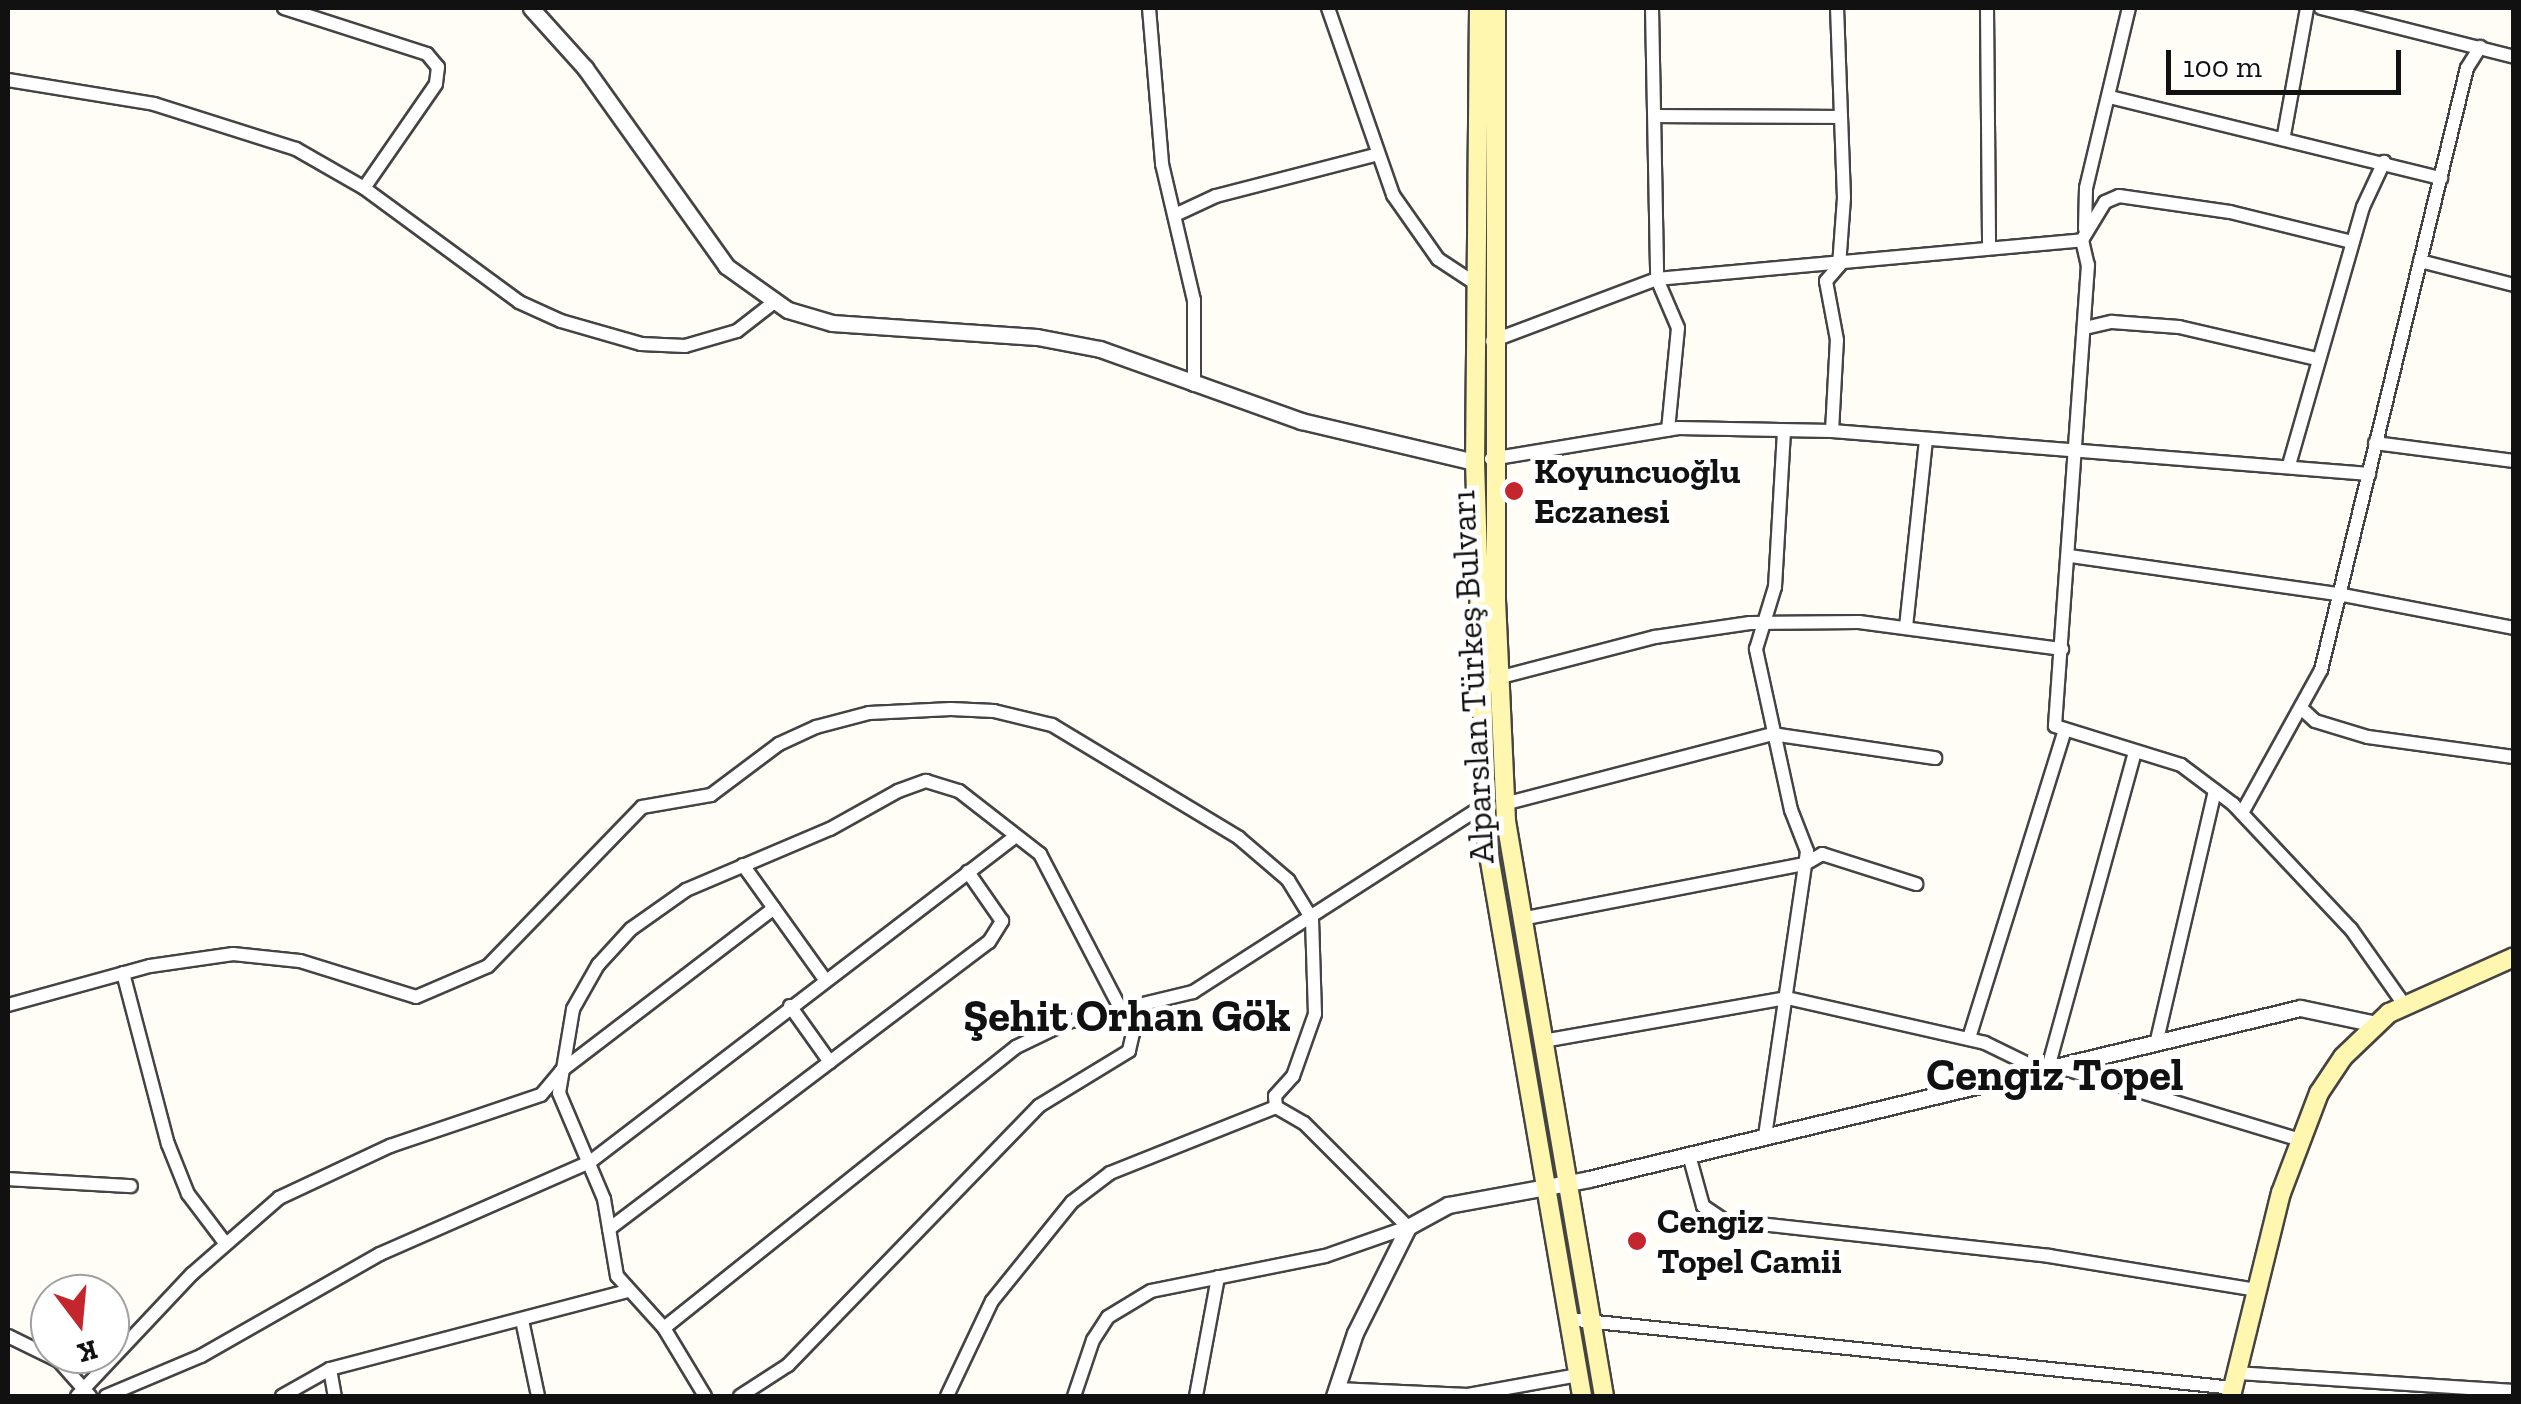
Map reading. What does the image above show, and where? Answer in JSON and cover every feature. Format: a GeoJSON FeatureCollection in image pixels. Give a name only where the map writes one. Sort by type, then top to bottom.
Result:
{"type":"FeatureCollection","features":[{"type":"Feature","properties":{"kind":"main road","name":"Alparslan Türkeş Bulvarı"},"geometry":{"type":"LineString","coordinates":[[1479,8],[1475,462],[1495,804],[1544,1188],[1582,1396]]}},
{"type":"Feature","properties":{"kind":"main road","name":"Alparslan Türkeş Bulvarı"},"geometry":{"type":"LineString","coordinates":[[1490,679],[1495,458],[1496,8]]}},
{"type":"Feature","properties":{"kind":"main road","name":"Alparslan Türkeş Bulvarı"},"geometry":{"type":"LineString","coordinates":[[1495,804],[1521,919],[1604,1396]]}},
{"type":"Feature","properties":{"kind":"main road"},"geometry":{"type":"LineString","coordinates":[[2234,1386],[2298,1139],[2343,1057],[2403,1003],[2514,957]]}},
{"type":"Feature","properties":{"kind":"street"},"geometry":{"type":"LineString","coordinates":[[284,8],[427,54],[438,67],[436,84],[364,188]]}},
{"type":"Feature","properties":{"kind":"street"},"geometry":{"type":"LineString","coordinates":[[532,8],[585,68],[726,266],[773,303],[832,323],[1036,337],[1100,348],[1194,385],[1387,445],[1475,462],[1668,430],[1832,431],[2369,474]]}},
{"type":"Feature","properties":{"kind":"street"},"geometry":{"type":"LineString","coordinates":[[1149,8],[1162,164],[1194,300],[1194,385]]}},
{"type":"Feature","properties":{"kind":"street"},"geometry":{"type":"LineString","coordinates":[[1328,8],[1393,195],[1438,259],[1476,284]]}},
{"type":"Feature","properties":{"kind":"street"},"geometry":{"type":"LineString","coordinates":[[1652,8],[1657,279],[1678,328],[1668,430]]}},
{"type":"Feature","properties":{"kind":"street"},"geometry":{"type":"LineString","coordinates":[[1832,431],[1837,340],[1826,280],[1838,266],[1841,118],[1837,8]]}},
{"type":"Feature","properties":{"kind":"street"},"geometry":{"type":"LineString","coordinates":[[1986,8],[1989,247]]}},
{"type":"Feature","properties":{"kind":"street"},"geometry":{"type":"LineString","coordinates":[[2129,8],[2086,188],[2084,235],[2088,266],[2055,726],[2181,765],[2215,791],[2242,813],[2351,928],[2403,1003]]}},
{"type":"Feature","properties":{"kind":"street"},"geometry":{"type":"LineString","coordinates":[[2284,135],[2307,8]]}},
{"type":"Feature","properties":{"kind":"street"},"geometry":{"type":"LineString","coordinates":[[2321,8],[2514,57]]}},
{"type":"Feature","properties":{"kind":"street"},"geometry":{"type":"LineString","coordinates":[[2242,813],[2321,670],[2343,595],[2375,444],[2467,68],[2480,48]]}},
{"type":"Feature","properties":{"kind":"street"},"geometry":{"type":"LineString","coordinates":[[8,80],[154,104],[231,125],[296,149],[364,188],[533,310],[641,344],[684,346],[726,335],[756,321],[773,303]]}},
{"type":"Feature","properties":{"kind":"street"},"geometry":{"type":"LineString","coordinates":[[2110,97],[2284,135],[2440,178]]}},
{"type":"Feature","properties":{"kind":"street"},"geometry":{"type":"LineString","coordinates":[[1655,116],[1841,118]]}},
{"type":"Feature","properties":{"kind":"street"},"geometry":{"type":"LineString","coordinates":[[1175,215],[1216,196],[1378,154]]}},
{"type":"Feature","properties":{"kind":"street"},"geometry":{"type":"LineString","coordinates":[[2289,465],[2352,242],[2384,162]]}},
{"type":"Feature","properties":{"kind":"street"},"geometry":{"type":"LineString","coordinates":[[2084,235],[2105,202],[2118,196],[2230,212],[2352,242]]}},
{"type":"Feature","properties":{"kind":"street"},"geometry":{"type":"LineString","coordinates":[[1476,348],[1657,279],[1838,266],[2084,235]]}},
{"type":"Feature","properties":{"kind":"street"},"geometry":{"type":"LineString","coordinates":[[2420,261],[2514,285]]}},
{"type":"Feature","properties":{"kind":"street"},"geometry":{"type":"LineString","coordinates":[[2084,328],[2112,322],[2180,327],[2316,359]]}},
{"type":"Feature","properties":{"kind":"street"},"geometry":{"type":"LineString","coordinates":[[1765,1136],[1808,851],[1772,734],[1756,649],[1775,586],[1784,432]]}},
{"type":"Feature","properties":{"kind":"street"},"geometry":{"type":"LineString","coordinates":[[1906,627],[1926,440]]}},
{"type":"Feature","properties":{"kind":"street"},"geometry":{"type":"LineString","coordinates":[[2375,444],[2514,461]]}},
{"type":"Feature","properties":{"kind":"street"},"geometry":{"type":"LineString","coordinates":[[2070,556],[2343,595],[2514,628]]}},
{"type":"Feature","properties":{"kind":"street"},"geometry":{"type":"LineString","coordinates":[[1490,679],[1655,637],[1765,623],[1906,627],[2062,648]]}},
{"type":"Feature","properties":{"kind":"street"},"geometry":{"type":"LineString","coordinates":[[2301,708],[2315,720],[2368,738],[2514,758]]}},
{"type":"Feature","properties":{"kind":"street"},"geometry":{"type":"LineString","coordinates":[[8,1005],[123,973],[234,954],[300,961],[416,997],[488,966],[642,806],[711,794],[779,744],[816,726],[870,712],[994,711],[1052,725],[1098,748],[1239,838],[1288,880],[1312,919],[1315,1014],[1293,1076],[1275,1096],[1276,1107]]}},
{"type":"Feature","properties":{"kind":"street"},"geometry":{"type":"LineString","coordinates":[[1968,1038],[2065,730]]}},
{"type":"Feature","properties":{"kind":"street"},"geometry":{"type":"LineString","coordinates":[[664,1328],[1016,1048],[1120,1007],[1193,992],[1495,804],[1772,734],[1935,758]]}},
{"type":"Feature","properties":{"kind":"street"},"geometry":{"type":"LineString","coordinates":[[2043,1066],[2136,752]]}},
{"type":"Feature","properties":{"kind":"street"},"geometry":{"type":"LineString","coordinates":[[705,1396],[664,1328],[626,1291],[617,1276],[609,1229],[590,1162],[558,1092],[573,1009],[598,965],[631,929],[686,890],[926,781],[959,791],[1040,854],[1134,1032],[1129,1051],[1039,1106],[788,1365],[740,1396]]}},
{"type":"Feature","properties":{"kind":"street"},"geometry":{"type":"LineString","coordinates":[[2156,1040],[2215,791]]}},
{"type":"Feature","properties":{"kind":"street"},"geometry":{"type":"LineString","coordinates":[[106,1396],[202,1356],[380,1254],[590,1162],[824,978],[1016,836]]}},
{"type":"Feature","properties":{"kind":"street"},"geometry":{"type":"LineString","coordinates":[[1521,919],[1805,864],[1822,854],[1916,884]]}},
{"type":"Feature","properties":{"kind":"street"},"geometry":{"type":"LineString","coordinates":[[743,865],[824,978]]}},
{"type":"Feature","properties":{"kind":"street"},"geometry":{"type":"LineString","coordinates":[[609,1229],[989,942],[1002,921],[968,872]]}},
{"type":"Feature","properties":{"kind":"street"},"geometry":{"type":"LineString","coordinates":[[8,1336],[59,1361],[85,1394],[225,1243],[279,1198],[318,1176],[541,1095],[561,1071],[774,908]]}},
{"type":"Feature","properties":{"kind":"street"},"geometry":{"type":"LineString","coordinates":[[123,973],[168,1144],[188,1194],[225,1243]]}},
{"type":"Feature","properties":{"kind":"street"},"geometry":{"type":"LineString","coordinates":[[1543,1041],[1786,998],[1968,1038],[2043,1066],[2298,1139]]}},
{"type":"Feature","properties":{"kind":"street"},"geometry":{"type":"LineString","coordinates":[[790,1006],[830,1062]]}},
{"type":"Feature","properties":{"kind":"street"},"geometry":{"type":"LineString","coordinates":[[1074,1396],[1093,1340],[1108,1318],[1151,1291],[1325,1256],[1408,1227],[1448,1205],[1567,1184],[2043,1066],[2300,1008],[2376,1024]]}},
{"type":"Feature","properties":{"kind":"street"},"geometry":{"type":"LineString","coordinates":[[1276,1107],[1304,1123],[1408,1227]]}},
{"type":"Feature","properties":{"kind":"street"},"geometry":{"type":"LineString","coordinates":[[947,1396],[992,1302],[1072,1202],[1110,1174],[1276,1107]]}},
{"type":"Feature","properties":{"kind":"street"},"geometry":{"type":"LineString","coordinates":[[1689,1155],[1703,1206],[1724,1220],[2010,1251],[2256,1290]]}},
{"type":"Feature","properties":{"kind":"street"},"geometry":{"type":"LineString","coordinates":[[8,1179],[130,1186]]}},
{"type":"Feature","properties":{"kind":"street"},"geometry":{"type":"LineString","coordinates":[[1408,1227],[1355,1332],[1336,1393],[1468,1395],[1578,1375]]}},
{"type":"Feature","properties":{"kind":"street"},"geometry":{"type":"LineString","coordinates":[[1196,1396],[1218,1277]]}},
{"type":"Feature","properties":{"kind":"street"},"geometry":{"type":"LineString","coordinates":[[282,1396],[330,1369],[626,1291]]}},
{"type":"Feature","properties":{"kind":"street"},"geometry":{"type":"LineString","coordinates":[[1568,1319],[2234,1386],[2511,1392]]}},
{"type":"Feature","properties":{"kind":"street"},"geometry":{"type":"LineString","coordinates":[[522,1320],[538,1396]]}},
{"type":"Feature","properties":{"kind":"street"},"geometry":{"type":"LineString","coordinates":[[330,1369],[335,1396]]}},
{"type":"Feature","properties":{"kind":"place","name":"Koyuncuoğlu Eczanesi"},"geometry":{"type":"Point","coordinates":[1514,491]}},
{"type":"Feature","properties":{"kind":"place","name":"Cengiz Topel Camii"},"geometry":{"type":"Point","coordinates":[1637,1241]}},
{"type":"Feature","properties":{"kind":"district","name":"Şehit Orhan Gök"},"geometry":{"type":"Point","coordinates":[1127,1017]}},
{"type":"Feature","properties":{"kind":"district","name":"Cengiz Topel"},"geometry":{"type":"Point","coordinates":[2055,1076]}}]}
